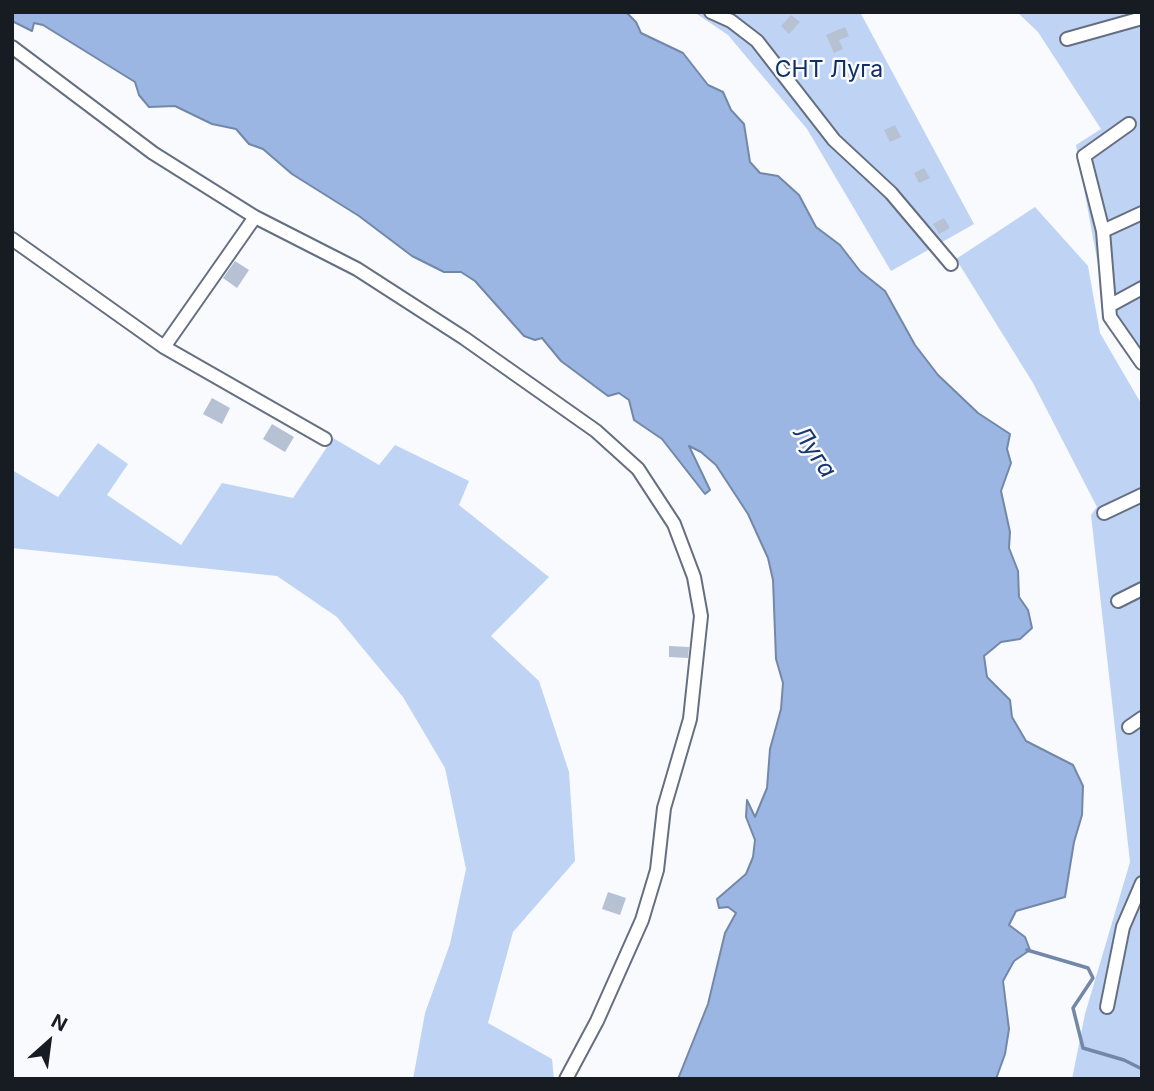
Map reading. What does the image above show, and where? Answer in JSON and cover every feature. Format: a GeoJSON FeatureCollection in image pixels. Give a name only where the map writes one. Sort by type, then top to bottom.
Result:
{"type":"FeatureCollection","features":[{"type":"Feature","properties":{"kind":"street"},"geometry":{"type":"LineString","coordinates":[[711,12],[731,21],[757,41],[776,62],[834,140],[891,193],[951,264]]}},
{"type":"Feature","properties":{"kind":"street"},"geometry":{"type":"LineString","coordinates":[[1067,39],[1142,18]]}},
{"type":"Feature","properties":{"kind":"street"},"geometry":{"type":"LineString","coordinates":[[12,47],[153,153],[255,217],[357,269],[464,338],[596,431],[638,469],[674,524],[694,577],[701,616],[690,719],[664,808],[657,870],[642,920],[597,1021],[566,1079]]}},
{"type":"Feature","properties":{"kind":"street"},"geometry":{"type":"LineString","coordinates":[[1129,124],[1084,156],[1103,231],[1110,317],[1140,355]]}},
{"type":"Feature","properties":{"kind":"street"},"geometry":{"type":"LineString","coordinates":[[1103,231],[1142,213]]}},
{"type":"Feature","properties":{"kind":"street"},"geometry":{"type":"LineString","coordinates":[[164,347],[255,217]]}},
{"type":"Feature","properties":{"kind":"street"},"geometry":{"type":"LineString","coordinates":[[12,239],[164,347],[325,439]]}},
{"type":"Feature","properties":{"kind":"street"},"geometry":{"type":"LineString","coordinates":[[1110,306],[1142,288]]}},
{"type":"Feature","properties":{"kind":"street"},"geometry":{"type":"LineString","coordinates":[[1104,513],[1142,495]]}},
{"type":"Feature","properties":{"kind":"street"},"geometry":{"type":"LineString","coordinates":[[1118,601],[1142,589]]}},
{"type":"Feature","properties":{"kind":"street"},"geometry":{"type":"LineString","coordinates":[[1129,727],[1142,718]]}},
{"type":"Feature","properties":{"kind":"street"},"geometry":{"type":"LineString","coordinates":[[1107,1007],[1123,927],[1142,883]]}},
{"type":"Feature","properties":{"kind":"green space","name":"СНТ Луга"},"geometry":{"type":"Polygon","coordinates":[[[694,12],[860,12],[974,224],[891,271],[807,129],[728,35],[694,12]]]}},
{"type":"Feature","properties":{"kind":"green space"},"geometry":{"type":"Polygon","coordinates":[[[1017,12],[1142,12],[1142,359],[1103,292],[1076,145],[1101,129],[1038,32],[1017,12]]]}},
{"type":"Feature","properties":{"kind":"green space"},"geometry":{"type":"Polygon","coordinates":[[[1035,207],[1088,266],[1100,333],[1142,405],[1142,1079],[1072,1079],[1085,1014],[1130,862],[1091,515],[1097,507],[1033,383],[956,259],[1035,207]]]}},
{"type":"Feature","properties":{"kind":"green space"},"geometry":{"type":"Polygon","coordinates":[[[333,438],[379,465],[395,445],[469,481],[459,505],[549,577],[491,636],[539,681],[569,772],[575,861],[513,932],[488,1023],[552,1059],[554,1079],[413,1079],[425,1013],[450,944],[466,869],[445,768],[403,697],[337,617],[277,576],[12,548],[12,470],[58,497],[98,443],[128,464],[107,495],[181,545],[222,483],[293,498],[333,438]]]}},
{"type":"Feature","properties":{"kind":"water","name":"Луга"},"geometry":{"type":"Polygon","coordinates":[[[12,12],[626,12],[636,22],[641,33],[683,53],[708,85],[723,92],[731,110],[744,124],[750,162],[760,173],[778,176],[799,195],[816,227],[840,245],[860,271],[885,291],[915,345],[938,375],[978,413],[1010,434],[1007,449],[1011,463],[1001,491],[1010,532],[1009,548],[1018,571],[1019,597],[1028,610],[1032,628],[1020,639],[1001,642],[984,656],[987,677],[1010,700],[1012,717],[1026,741],[1073,765],[1083,786],[1082,815],[1074,842],[1065,897],[1016,911],[1009,925],[1025,937],[1030,950],[1014,961],[1003,981],[1009,1029],[1005,1054],[996,1079],[678,1079],[708,1004],[725,933],[736,913],[728,907],[719,908],[717,899],[746,874],[753,857],[755,840],[746,817],[747,800],[755,817],[767,788],[770,749],[781,709],[783,683],[776,659],[773,580],[768,558],[748,514],[716,465],[701,452],[689,446],[710,490],[705,494],[662,439],[634,420],[629,400],[619,393],[608,396],[561,361],[542,338],[535,340],[524,336],[475,281],[461,272],[444,272],[412,256],[359,216],[292,174],[263,149],[249,144],[236,129],[212,124],[175,106],[149,107],[139,95],[135,82],[43,25],[34,23],[32,31],[12,21],[12,12]]]}},
{"type":"Feature","properties":{"kind":"building"},"geometry":{"type":"Polygon","coordinates":[[[791,15],[800,22],[789,34],[781,26],[791,15]]]}},
{"type":"Feature","properties":{"kind":"building"},"geometry":{"type":"Polygon","coordinates":[[[845,27],[849,36],[839,40],[843,49],[834,53],[826,35],[845,27]]]}},
{"type":"Feature","properties":{"kind":"building"},"geometry":{"type":"Polygon","coordinates":[[[895,125],[901,137],[890,142],[884,130],[895,125]]]}},
{"type":"Feature","properties":{"kind":"building"},"geometry":{"type":"Polygon","coordinates":[[[924,168],[930,178],[919,183],[914,173],[924,168]]]}},
{"type":"Feature","properties":{"kind":"building"},"geometry":{"type":"Polygon","coordinates":[[[944,218],[950,228],[939,234],[933,224],[944,218]]]}},
{"type":"Feature","properties":{"kind":"building"},"geometry":{"type":"Polygon","coordinates":[[[235,261],[249,270],[237,288],[223,278],[235,261]]]}},
{"type":"Feature","properties":{"kind":"building"},"geometry":{"type":"Polygon","coordinates":[[[212,398],[230,408],[222,424],[203,414],[212,398]]]}},
{"type":"Feature","properties":{"kind":"building"},"geometry":{"type":"Polygon","coordinates":[[[272,424],[294,437],[285,452],[263,439],[272,424]]]}},
{"type":"Feature","properties":{"kind":"building"},"geometry":{"type":"Polygon","coordinates":[[[669,646],[689,647],[688,658],[669,657],[669,646]]]}},
{"type":"Feature","properties":{"kind":"building"},"geometry":{"type":"Polygon","coordinates":[[[608,892],[626,898],[620,915],[602,909],[608,892]]]}},
{"type":"Feature","properties":{"kind":"waterway"},"geometry":{"type":"LineString","coordinates":[[1027,950],[1088,968],[1093,978],[1073,1008],[1083,1048],[1124,1060],[1142,1069]]}}]}
